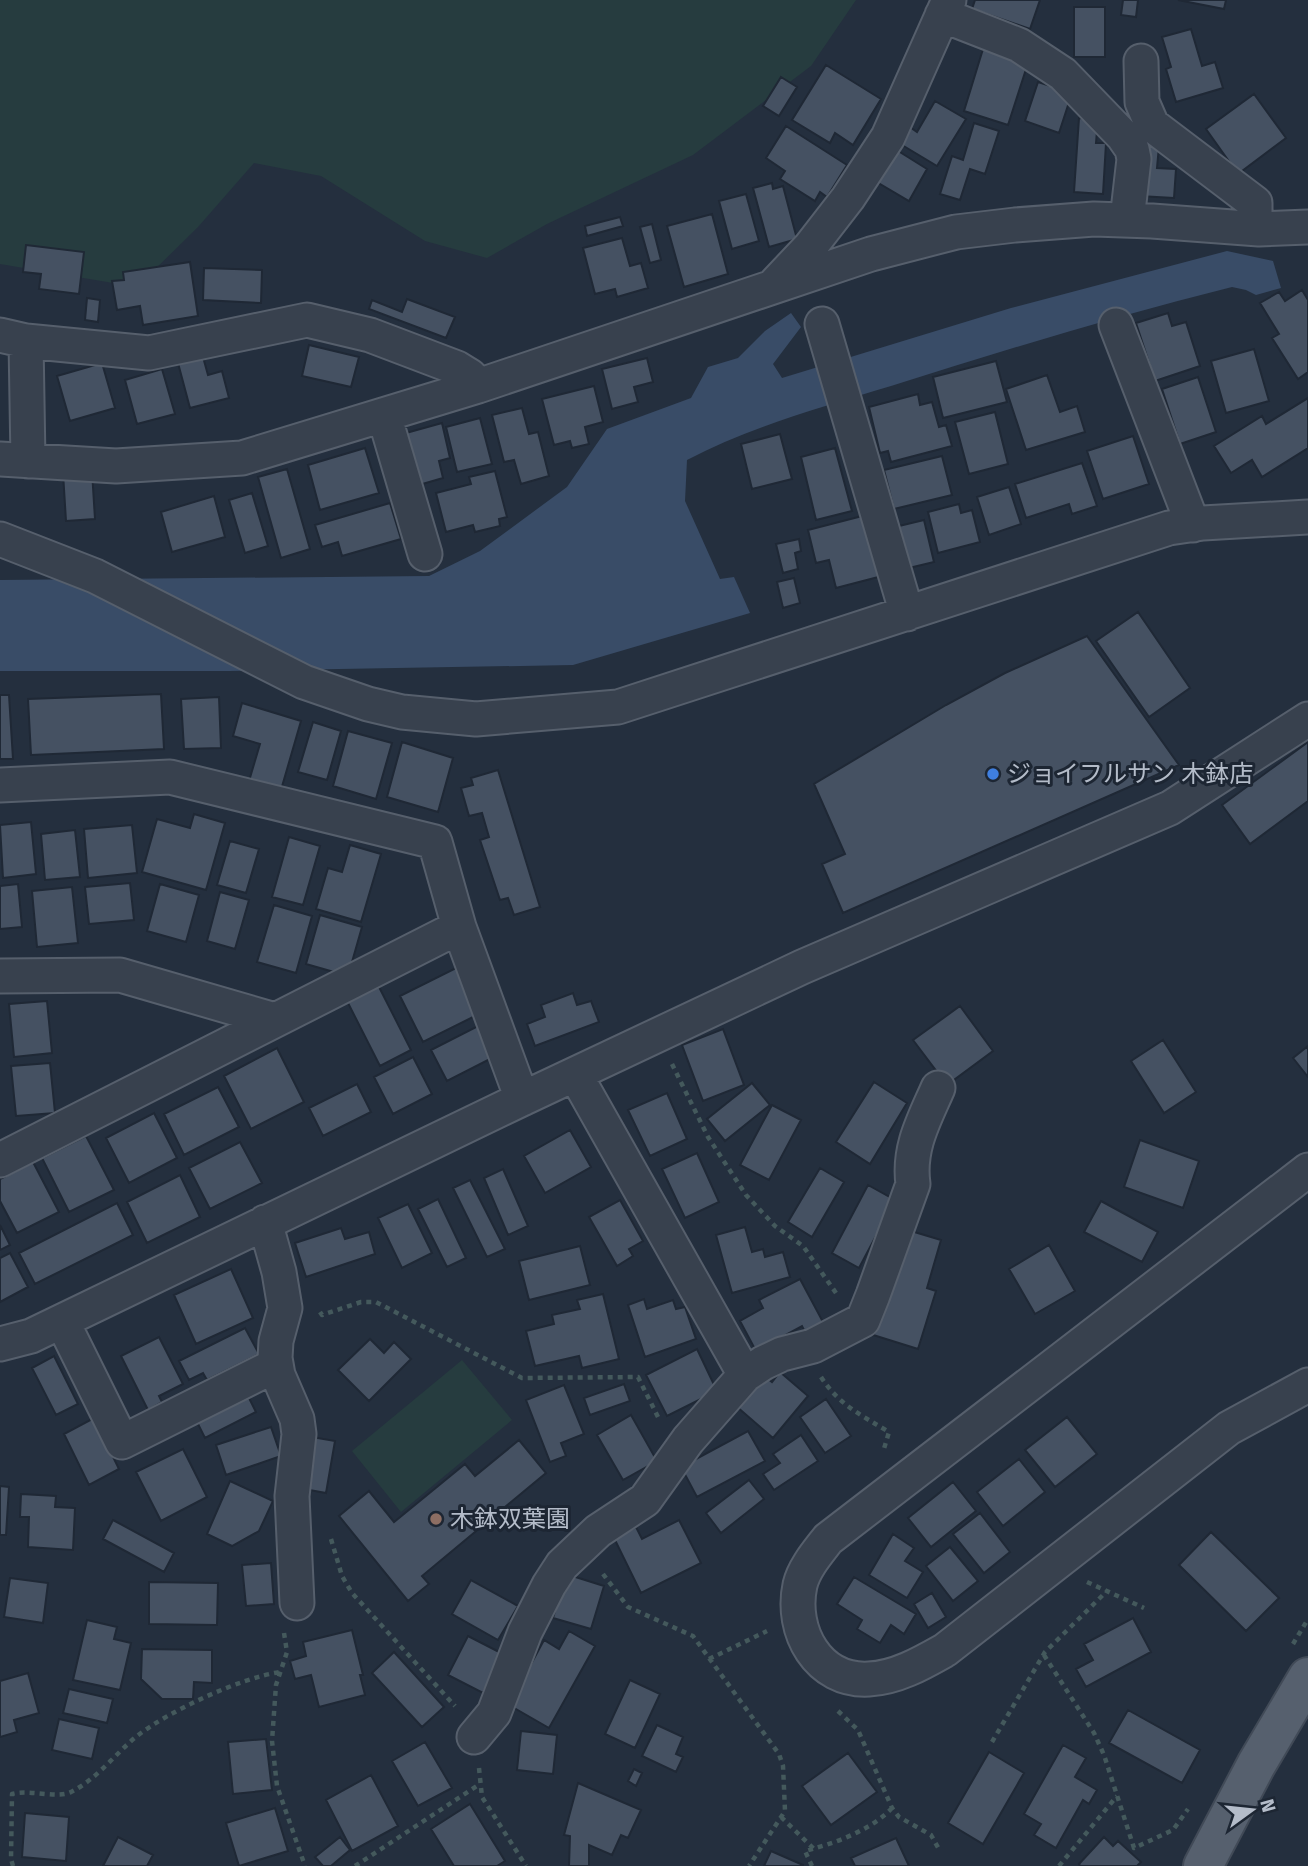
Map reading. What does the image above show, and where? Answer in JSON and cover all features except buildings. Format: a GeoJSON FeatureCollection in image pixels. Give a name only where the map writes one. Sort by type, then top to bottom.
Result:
{"type":"FeatureCollection","features":[{"type":"Feature","properties":{"kind":"main road"},"geometry":{"type":"LineString","coordinates":[[1203,1866],[1256,1765],[1308,1677]]}},
{"type":"Feature","properties":{"kind":"street"},"geometry":{"type":"LineString","coordinates":[[771,288],[810,247],[848,198],[888,137],[946,8],[1019,45],[1063,74],[1123,136],[1132,149],[1134,159],[1127,220]]}},
{"type":"Feature","properties":{"kind":"street"},"geometry":{"type":"LineString","coordinates":[[1141,61],[1142,102],[1152,125],[1255,203],[1255,228]]}},
{"type":"Feature","properties":{"kind":"street"},"geometry":{"type":"LineString","coordinates":[[478,386],[470,376],[457,368],[370,335],[334,324],[307,320],[149,353],[13,338],[14,460],[117,466],[242,458],[478,386],[871,254],[956,232],[1094,219],[1255,228],[1308,228]]}},
{"type":"Feature","properties":{"kind":"street"},"geometry":{"type":"LineString","coordinates":[[822,324],[907,614]]}},
{"type":"Feature","properties":{"kind":"street"},"geometry":{"type":"LineString","coordinates":[[1116,325],[1193,525]]}},
{"type":"Feature","properties":{"kind":"street"},"geometry":{"type":"LineString","coordinates":[[384,415],[425,554]]}},
{"type":"Feature","properties":{"kind":"street"},"geometry":{"type":"LineString","coordinates":[[0,539],[95,576],[316,687],[402,712],[475,719],[618,707],[1168,528],[1308,517]]}},
{"type":"Feature","properties":{"kind":"street"},"geometry":{"type":"LineString","coordinates":[[0,1344],[31,1336],[802,967],[1170,808],[1308,719]]}},
{"type":"Feature","properties":{"kind":"street"},"geometry":{"type":"LineString","coordinates":[[0,785],[170,778],[435,842],[460,927],[522,1099]]}},
{"type":"Feature","properties":{"kind":"street"},"geometry":{"type":"LineString","coordinates":[[0,1160],[460,927]]}},
{"type":"Feature","properties":{"kind":"street"},"geometry":{"type":"LineString","coordinates":[[0,976],[120,975],[275,1020]]}},
{"type":"Feature","properties":{"kind":"street"},"geometry":{"type":"LineString","coordinates":[[575,1074],[745,1376]]}},
{"type":"Feature","properties":{"kind":"street"},"geometry":{"type":"LineString","coordinates":[[474,1737],[494,1713],[525,1632],[549,1585],[565,1563],[598,1531],[645,1500],[688,1440],[745,1376],[763,1363],[808,1348],[863,1320],[913,1184],[911,1166],[916,1138],[938,1088]]}},
{"type":"Feature","properties":{"kind":"street"},"geometry":{"type":"LineString","coordinates":[[1308,1170],[828,1539],[810,1562],[800,1583],[800,1628],[806,1642],[813,1654],[840,1675],[866,1680],[905,1670],[945,1650],[1229,1428],[1308,1385]]}},
{"type":"Feature","properties":{"kind":"street"},"geometry":{"type":"LineString","coordinates":[[265,1222],[279,1272],[285,1308],[276,1341],[276,1365],[299,1434],[300,1446],[292,1496],[298,1603]]}},
{"type":"Feature","properties":{"kind":"street"},"geometry":{"type":"LineString","coordinates":[[62,1321],[121,1442],[276,1365]]}},
{"type":"Feature","properties":{"kind":"path"},"geometry":{"type":"LineString","coordinates":[[658,1035],[708,1137],[746,1195],[775,1226],[808,1252],[857,1323]]}},
{"type":"Feature","properties":{"kind":"path"},"geometry":{"type":"LineString","coordinates":[[316,1305],[322,1315],[361,1302],[376,1302],[522,1378],[638,1377],[677,1456]]}},
{"type":"Feature","properties":{"kind":"path"},"geometry":{"type":"LineString","coordinates":[[808,1348],[831,1393],[842,1404],[889,1432],[878,1475],[887,1492]]}},
{"type":"Feature","properties":{"kind":"path"},"geometry":{"type":"LineString","coordinates":[[325,1531],[330,1537],[342,1576],[352,1593],[462,1713],[474,1737],[482,1797],[526,1866]]}},
{"type":"Feature","properties":{"kind":"path"},"geometry":{"type":"LineString","coordinates":[[1060,1560],[1072,1575],[1144,1608]]}},
{"type":"Feature","properties":{"kind":"path"},"geometry":{"type":"LineString","coordinates":[[565,1563],[604,1574],[628,1607],[693,1636],[779,1754],[783,1766],[785,1811],[749,1866]]}},
{"type":"Feature","properties":{"kind":"path"},"geometry":{"type":"LineString","coordinates":[[992,1742],[1044,1655],[1107,1591]]}},
{"type":"Feature","properties":{"kind":"path"},"geometry":{"type":"LineString","coordinates":[[298,1603],[282,1622],[287,1652],[276,1685],[272,1741],[276,1786],[305,1866]]}},
{"type":"Feature","properties":{"kind":"path"},"geometry":{"type":"LineString","coordinates":[[709,1659],[799,1615]]}},
{"type":"Feature","properties":{"kind":"path"},"geometry":{"type":"LineString","coordinates":[[1044,1655],[1094,1733],[1135,1848],[1173,1830],[1191,1805]]}},
{"type":"Feature","properties":{"kind":"path"},"geometry":{"type":"LineString","coordinates":[[824,1664],[817,1683],[819,1693],[858,1730],[892,1808],[899,1817],[931,1835],[940,1851]]}},
{"type":"Feature","properties":{"kind":"path"},"geometry":{"type":"LineString","coordinates":[[13,1866],[12,1794],[26,1791],[57,1794],[72,1791],[98,1772],[138,1735],[174,1713],[232,1687],[281,1672]]}},
{"type":"Feature","properties":{"kind":"path"},"geometry":{"type":"LineString","coordinates":[[355,1866],[480,1784]]}},
{"type":"Feature","properties":{"kind":"path"},"geometry":{"type":"LineString","coordinates":[[1059,1866],[1118,1796]]}},
{"type":"Feature","properties":{"kind":"path"},"geometry":{"type":"LineString","coordinates":[[812,1866],[805,1851],[833,1844],[883,1817],[892,1808]]}},
{"type":"Feature","properties":{"kind":"path"},"geometry":{"type":"LineString","coordinates":[[781,1817],[814,1849]]}},
{"type":"Feature","properties":{"kind":"green space"},"geometry":{"type":"Polygon","coordinates":[[[0,0],[856,0],[811,66],[693,155],[547,224],[487,258],[425,241],[321,176],[254,163],[198,227],[137,287],[0,264],[0,0]]]}},
{"type":"Feature","properties":{"kind":"green space"},"geometry":{"type":"Polygon","coordinates":[[[462,1360],[512,1420],[401,1512],[352,1451],[462,1360]]]}},
{"type":"Feature","properties":{"kind":"water"},"geometry":{"type":"Polygon","coordinates":[[[1227,251],[1273,261],[1281,288],[1256,295],[1232,287],[1061,334],[787,418],[736,437],[687,460],[685,501],[720,579],[734,577],[750,613],[573,665],[229,671],[0,671],[0,580],[429,576],[480,551],[567,487],[607,429],[691,398],[708,367],[738,358],[765,331],[791,313],[801,327],[773,364],[782,378],[1011,308],[1227,251]]]}},
{"type":"Feature","properties":{"kind":"place","name":"ジョイフルサン 木鉢店"},"geometry":{"type":"Point","coordinates":[993,774]}},
{"type":"Feature","properties":{"kind":"place","name":"木鉢双葉園"},"geometry":{"type":"Point","coordinates":[436,1519]}}]}
